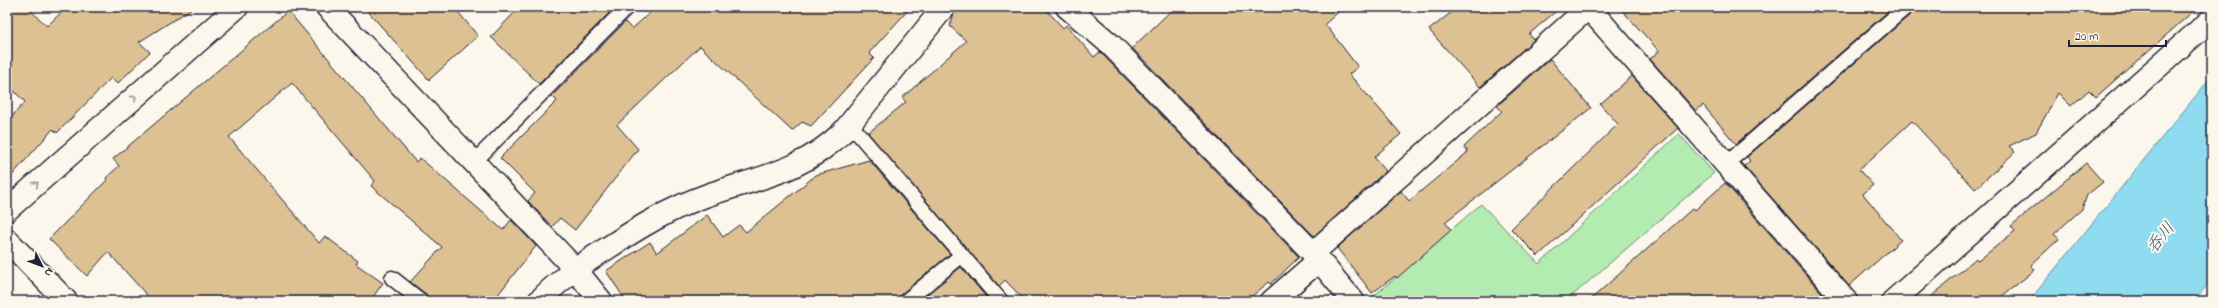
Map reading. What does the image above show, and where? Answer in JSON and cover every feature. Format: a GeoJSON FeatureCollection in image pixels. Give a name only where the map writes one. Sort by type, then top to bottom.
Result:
{"type":"FeatureCollection","features":[{"type":"Feature","properties":{"kind":"street"},"geometry":{"type":"LineString","coordinates":[[7,210],[238,7]]}},
{"type":"Feature","properties":{"kind":"street"},"geometry":{"type":"LineString","coordinates":[[327,7],[575,269],[601,301]]}},
{"type":"Feature","properties":{"kind":"street"},"geometry":{"type":"LineString","coordinates":[[539,301],[559,280],[650,220],[704,196],[802,164],[831,144],[850,124],[944,7]]}},
{"type":"Feature","properties":{"kind":"street"},"geometry":{"type":"LineString","coordinates":[[1067,7],[1111,45],[1316,257],[1353,301]]}},
{"type":"Feature","properties":{"kind":"street"},"geometry":{"type":"LineString","coordinates":[[1272,301],[1316,257],[1589,7],[1725,165],[1846,301]]}},
{"type":"Feature","properties":{"kind":"street"},"geometry":{"type":"LineString","coordinates":[[1893,301],[2212,19]]}},
{"type":"Feature","properties":{"kind":"street"},"geometry":{"type":"LineString","coordinates":[[7,240],[66,301]]}},
{"type":"Feature","properties":{"kind":"lane"},"geometry":{"type":"LineString","coordinates":[[474,163],[627,7]]}},
{"type":"Feature","properties":{"kind":"lane"},"geometry":{"type":"LineString","coordinates":[[1725,165],[1906,7]]}},
{"type":"Feature","properties":{"kind":"lane"},"geometry":{"type":"LineString","coordinates":[[850,124],[1001,301]]}},
{"type":"Feature","properties":{"kind":"lane"},"geometry":{"type":"LineString","coordinates":[[906,301],[962,255]]}},
{"type":"Feature","properties":{"kind":"lane"},"geometry":{"type":"LineString","coordinates":[[392,278],[421,301]]}},
{"type":"Feature","properties":{"kind":"green space"},"geometry":{"type":"Polygon","coordinates":[[[1679,134],[1714,173],[1566,301],[1368,301],[1481,204],[1539,264],[1679,134]]]}},
{"type":"Feature","properties":{"kind":"water","name":"呑川"},"geometry":{"type":"Polygon","coordinates":[[[2212,76],[2212,279],[2194,301],[2029,301],[2212,76]]]}},
{"type":"Feature","properties":{"kind":"building"},"geometry":{"type":"Polygon","coordinates":[[[7,7],[27,7],[47,26],[67,7],[194,7],[139,42],[150,52],[117,84],[111,78],[57,133],[53,129],[7,181],[7,122],[25,102],[7,84],[7,7]]]}},
{"type":"Feature","properties":{"kind":"building"},"geometry":{"type":"Polygon","coordinates":[[[364,7],[454,7],[478,36],[429,80],[364,7]]]}},
{"type":"Feature","properties":{"kind":"building"},"geometry":{"type":"Polygon","coordinates":[[[520,7],[609,7],[612,10],[539,84],[491,37],[520,7]]]}},
{"type":"Feature","properties":{"kind":"building"},"geometry":{"type":"Polygon","coordinates":[[[656,7],[911,7],[869,53],[874,58],[811,126],[802,122],[792,131],[700,46],[617,125],[638,149],[575,230],[560,218],[552,227],[528,201],[535,193],[500,158],[557,101],[552,96],[625,22],[632,29],[656,7]]]}},
{"type":"Feature","properties":{"kind":"building"},"geometry":{"type":"Polygon","coordinates":[[[956,7],[1044,7],[1063,28],[1066,25],[1094,57],[1100,52],[1299,257],[1271,284],[1269,282],[1246,301],[1025,301],[1005,280],[999,286],[868,133],[906,102],[902,98],[966,41],[950,26],[956,7]]]}},
{"type":"Feature","properties":{"kind":"building"},"geometry":{"type":"Polygon","coordinates":[[[1175,7],[1344,7],[1325,24],[1358,67],[1349,74],[1401,134],[1374,157],[1386,171],[1314,236],[1132,48],[1175,7]]]}},
{"type":"Feature","properties":{"kind":"building"},"geometry":{"type":"Polygon","coordinates":[[[1458,7],[1561,7],[1529,34],[1534,40],[1480,87],[1429,30],[1458,7]]]}},
{"type":"Feature","properties":{"kind":"building"},"geometry":{"type":"Polygon","coordinates":[[[1619,7],[1893,7],[1736,144],[1703,105],[1696,111],[1650,59],[1659,51],[1619,7]]]}},
{"type":"Feature","properties":{"kind":"building"},"geometry":{"type":"Polygon","coordinates":[[[1914,7],[2198,7],[2096,97],[2089,90],[2071,106],[2058,93],[2036,133],[2009,146],[2015,152],[1975,189],[1912,121],[1859,170],[1873,185],[1863,194],[1901,240],[1849,286],[1744,166],[1750,161],[1747,157],[1912,13],[1914,7]]]}},
{"type":"Feature","properties":{"kind":"building"},"geometry":{"type":"Polygon","coordinates":[[[288,11],[416,162],[420,158],[503,230],[511,220],[536,246],[493,301],[431,301],[426,294],[410,282],[442,247],[371,186],[375,181],[292,83],[229,137],[319,243],[325,236],[358,261],[356,264],[383,283],[370,301],[152,301],[108,252],[87,276],[49,239],[119,166],[113,159],[288,11]]]}},
{"type":"Feature","properties":{"kind":"building"},"geometry":{"type":"Polygon","coordinates":[[[1550,59],[1591,108],[1445,222],[1451,230],[1397,278],[1395,276],[1372,293],[1337,248],[1401,191],[1409,201],[1468,152],[1464,147],[1502,111],[1497,106],[1550,59]]]}},
{"type":"Feature","properties":{"kind":"building"},"geometry":{"type":"Polygon","coordinates":[[[1632,76],[1678,128],[1538,256],[1511,229],[1618,124],[1600,104],[1632,76]]]}},
{"type":"Feature","properties":{"kind":"building"},"geometry":{"type":"Polygon","coordinates":[[[869,160],[950,254],[901,294],[898,301],[626,301],[606,271],[650,242],[657,253],[707,215],[723,237],[739,225],[746,232],[816,175],[869,160]]]}},
{"type":"Feature","properties":{"kind":"building"},"geometry":{"type":"Polygon","coordinates":[[[2086,163],[2103,182],[2087,195],[2082,209],[2054,234],[2059,239],[2031,265],[2035,270],[1996,301],[1926,301],[1975,259],[1978,261],[2015,231],[2011,226],[2086,163]]]}},
{"type":"Feature","properties":{"kind":"building"},"geometry":{"type":"Polygon","coordinates":[[[1725,183],[1829,301],[1589,301],[1693,208],[1695,210],[1725,183]]]}},
{"type":"Feature","properties":{"kind":"building"},"geometry":{"type":"Polygon","coordinates":[[[961,267],[986,297],[982,301],[919,301],[961,267]]]}}]}
